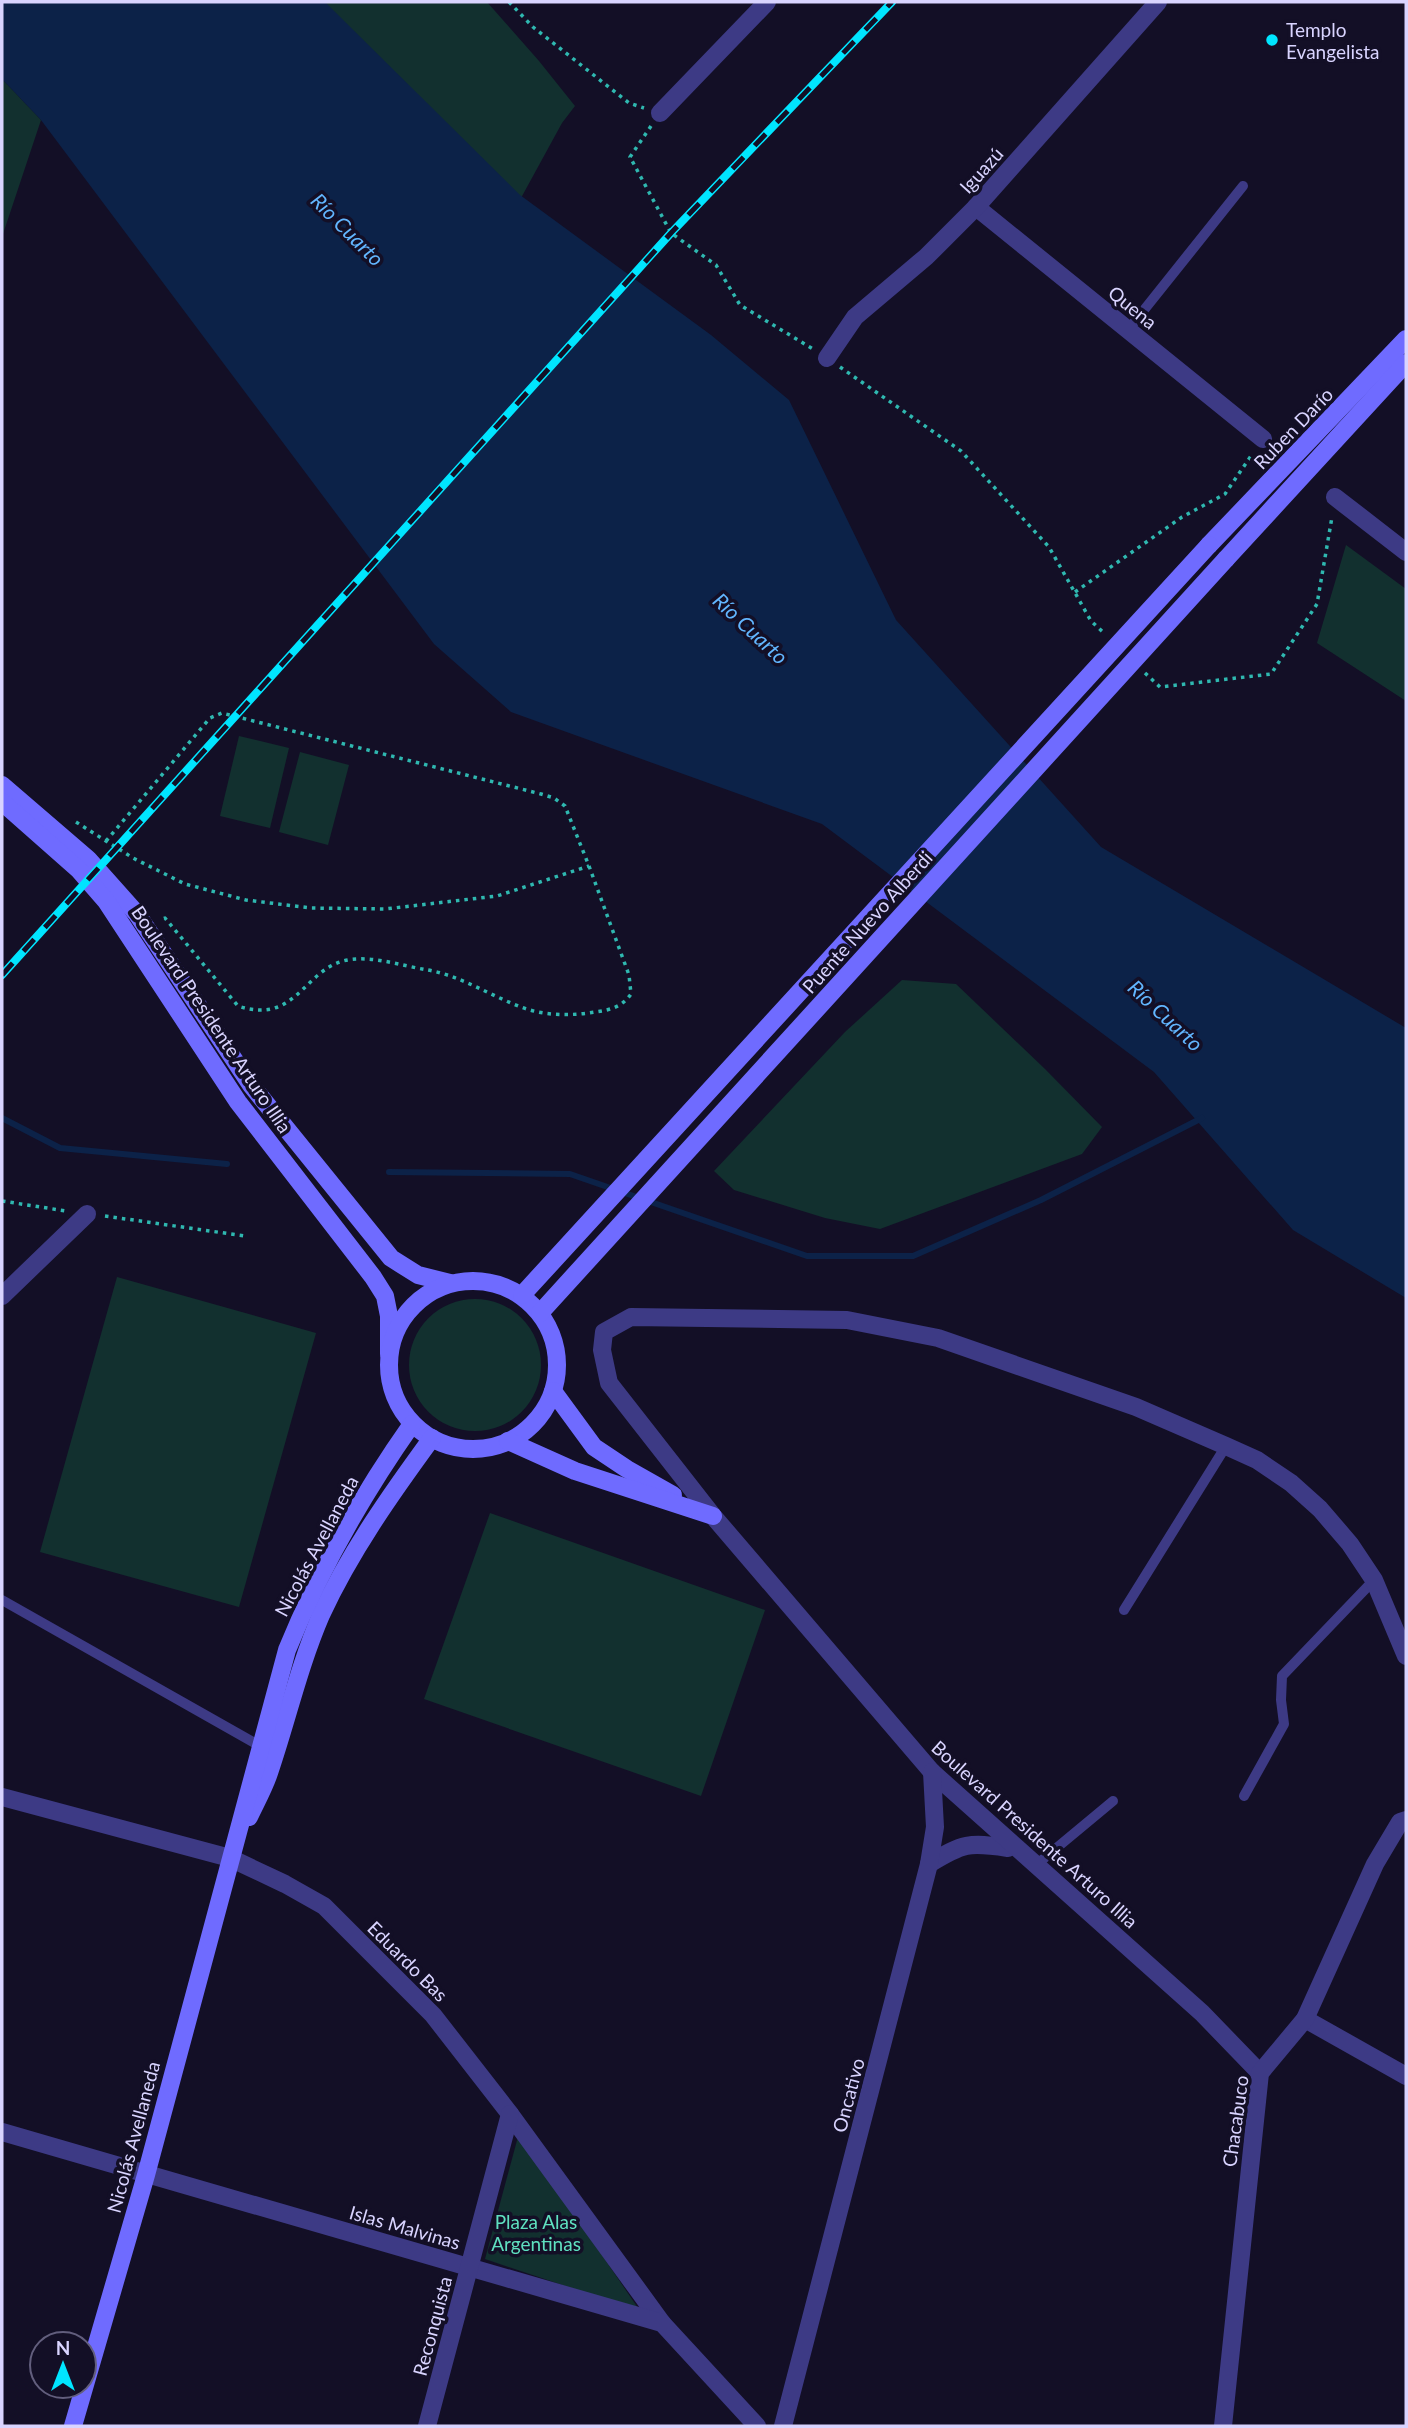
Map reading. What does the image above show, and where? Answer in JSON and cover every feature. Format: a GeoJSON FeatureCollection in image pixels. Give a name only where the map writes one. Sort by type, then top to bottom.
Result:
{"type":"FeatureCollection","features":[{"type":"Feature","properties":{"kind":"main road","name":"Ruben Darío"},"geometry":{"type":"LineString","coordinates":[[1209,545],[1406,339]]}},
{"type":"Feature","properties":{"kind":"main road","name":"Ruben Darío"},"geometry":{"type":"LineString","coordinates":[[1226,559],[1406,363]]}},
{"type":"Feature","properties":{"kind":"main road","name":"Puente Nuevo Alberdi"},"geometry":{"type":"LineString","coordinates":[[522,1295],[1209,545]]}},
{"type":"Feature","properties":{"kind":"main road","name":"Puente Nuevo Alberdi"},"geometry":{"type":"LineString","coordinates":[[540,1313],[1226,559]]}},
{"type":"Feature","properties":{"kind":"main road","name":"Boulevard Presidente Arturo Illia"},"geometry":{"type":"LineString","coordinates":[[2,785],[88,859],[146,927],[251,1085],[391,1258],[418,1275],[450,1283]]}},
{"type":"Feature","properties":{"kind":"main road","name":"Boulevard Presidente Arturo Illia"},"geometry":{"type":"LineString","coordinates":[[2,802],[79,870],[106,901],[238,1102],[373,1277],[385,1296],[389,1316],[389,1354]]}},
{"type":"Feature","properties":{"kind":"main road"},"geometry":{"type":"LineString","coordinates":[[476,1280],[502,1286],[522,1295],[540,1313],[552,1335],[557,1363],[553,1391],[542,1412],[527,1428],[508,1441],[488,1447],[447,1445],[412,1424],[398,1404],[390,1380],[389,1354],[400,1322],[421,1298],[450,1283],[476,1280]]}},
{"type":"Feature","properties":{"kind":"main road"},"geometry":{"type":"LineString","coordinates":[[553,1391],[594,1447],[627,1469],[713,1517]]}},
{"type":"Feature","properties":{"kind":"main road","name":"Nicolás Avellaneda"},"geometry":{"type":"LineString","coordinates":[[73,2426],[146,2175],[287,1650],[332,1551],[377,1475],[412,1424]]}},
{"type":"Feature","properties":{"kind":"main road","name":"Nicolás Avellaneda"},"geometry":{"type":"LineString","coordinates":[[230,1858],[268,1776],[304,1657],[322,1614],[349,1563],[402,1479],[432,1438]]}},
{"type":"Feature","properties":{"kind":"main road"},"geometry":{"type":"LineString","coordinates":[[508,1441],[575,1471],[713,1517]]}},
{"type":"Feature","properties":{"kind":"street","name":"Iguazú"},"geometry":{"type":"LineString","coordinates":[[827,358],[855,317],[926,257],[976,206],[1158,2]]}},
{"type":"Feature","properties":{"kind":"street"},"geometry":{"type":"LineString","coordinates":[[660,113],[765,3]]}},
{"type":"Feature","properties":{"kind":"street","name":"Quena"},"geometry":{"type":"LineString","coordinates":[[976,206],[1263,439]]}},
{"type":"Feature","properties":{"kind":"street"},"geometry":{"type":"LineString","coordinates":[[1335,497],[1406,552]]}},
{"type":"Feature","properties":{"kind":"street"},"geometry":{"type":"LineString","coordinates":[[2,1296],[88,1214]]}},
{"type":"Feature","properties":{"kind":"street","name":"Boulevard Presidente Arturo Illia"},"geometry":{"type":"LineString","coordinates":[[1226,1446],[1136,1407],[937,1338],[847,1320],[631,1317],[604,1332],[602,1350],[608,1383],[713,1517],[932,1772],[1202,2013],[1260,2073]]}},
{"type":"Feature","properties":{"kind":"street"},"geometry":{"type":"LineString","coordinates":[[1226,1446],[1258,1460],[1292,1483],[1320,1509],[1350,1544],[1374,1580],[1406,1656]]}},
{"type":"Feature","properties":{"kind":"street","name":"Oncativo"},"geometry":{"type":"LineString","coordinates":[[783,2426],[929,1864],[935,1827],[932,1772]]}},
{"type":"Feature","properties":{"kind":"street","name":"Eduardo Bas"},"geometry":{"type":"LineString","coordinates":[[2,1797],[230,1858],[324,1906],[433,2015],[510,2114],[662,2323]]}},
{"type":"Feature","properties":{"kind":"street","name":"Chacabuco"},"geometry":{"type":"LineString","coordinates":[[1223,2426],[1260,2073],[1306,2019],[1375,1864],[1404,1818]]}},
{"type":"Feature","properties":{"kind":"street"},"geometry":{"type":"LineString","coordinates":[[929,1864],[955,1848],[975,1843],[1007,1848]]}},
{"type":"Feature","properties":{"kind":"street"},"geometry":{"type":"LineString","coordinates":[[1306,2019],[1406,2076]]}},
{"type":"Feature","properties":{"kind":"street","name":"Reconquista"},"geometry":{"type":"LineString","coordinates":[[427,2426],[510,2114]]}},
{"type":"Feature","properties":{"kind":"street","name":"Islas Malvinas"},"geometry":{"type":"LineString","coordinates":[[2,2132],[662,2323]]}},
{"type":"Feature","properties":{"kind":"street"},"geometry":{"type":"LineString","coordinates":[[662,2323],[757,2426]]}},
{"type":"Feature","properties":{"kind":"lane"},"geometry":{"type":"LineString","coordinates":[[1128,330],[1243,186]]}},
{"type":"Feature","properties":{"kind":"lane"},"geometry":{"type":"LineString","coordinates":[[1124,1610],[1226,1446]]}},
{"type":"Feature","properties":{"kind":"lane"},"geometry":{"type":"LineString","coordinates":[[1244,1796],[1284,1724],[1280,1700],[1282,1676],[1374,1580]]}},
{"type":"Feature","properties":{"kind":"lane"},"geometry":{"type":"LineString","coordinates":[[2,1600],[260,1746]]}},
{"type":"Feature","properties":{"kind":"lane"},"geometry":{"type":"LineString","coordinates":[[1036,1865],[1113,1801]]}},
{"type":"Feature","properties":{"kind":"path"},"geometry":{"type":"LineString","coordinates":[[509,2],[533,27],[629,103],[660,113],[630,157],[671,233],[716,265],[740,305],[827,358],[961,452],[1049,547],[1091,621],[1111,640]]}},
{"type":"Feature","properties":{"kind":"path"},"geometry":{"type":"LineString","coordinates":[[1075,592],[1182,517],[1225,494],[1263,439]]}},
{"type":"Feature","properties":{"kind":"path"},"geometry":{"type":"LineString","coordinates":[[1140,668],[1160,687],[1271,674],[1317,604],[1335,497]]}},
{"type":"Feature","properties":{"kind":"path"},"geometry":{"type":"LineString","coordinates":[[106,841],[210,718],[222,713],[554,798],[565,806],[589,866],[629,975],[631,994],[624,1004],[604,1011],[556,1015],[523,1008],[448,974],[371,960],[348,960],[332,964],[297,996],[273,1008],[253,1011],[238,1006],[165,918],[146,927]]}},
{"type":"Feature","properties":{"kind":"path"},"geometry":{"type":"LineString","coordinates":[[75,821],[133,858],[186,884],[246,900],[311,908],[385,909],[497,896],[589,866]]}},
{"type":"Feature","properties":{"kind":"path"},"geometry":{"type":"LineString","coordinates":[[2,1201],[245,1236]]}},
{"type":"Feature","properties":{"kind":"green space"},"geometry":{"type":"Polygon","coordinates":[[[323,2],[487,2],[575,106],[562,123],[521,198],[323,2]]]}},
{"type":"Feature","properties":{"kind":"green space"},"geometry":{"type":"Polygon","coordinates":[[[2,79],[41,120],[2,237],[2,79]]]}},
{"type":"Feature","properties":{"kind":"green space"},"geometry":{"type":"Polygon","coordinates":[[[1346,545],[1406,589],[1406,701],[1317,643],[1346,545]]]}},
{"type":"Feature","properties":{"kind":"green space"},"geometry":{"type":"Polygon","coordinates":[[[239,736],[289,748],[270,828],[220,816],[239,736]]]}},
{"type":"Feature","properties":{"kind":"green space"},"geometry":{"type":"Polygon","coordinates":[[[300,752],[349,765],[328,845],[279,832],[300,752]]]}},
{"type":"Feature","properties":{"kind":"green space"},"geometry":{"type":"Polygon","coordinates":[[[902,980],[956,984],[1045,1069],[1102,1127],[1082,1154],[880,1229],[825,1218],[734,1190],[714,1171],[845,1032],[902,980]]]}},
{"type":"Feature","properties":{"kind":"green space"},"geometry":{"type":"Polygon","coordinates":[[[117,1277],[316,1333],[239,1607],[40,1552],[117,1277]]]}},
{"type":"Feature","properties":{"kind":"green space"},"geometry":{"type":"Polygon","coordinates":[[[475,1299],[500,1304],[522,1318],[536,1340],[541,1365],[536,1390],[522,1412],[500,1426],[475,1431],[450,1426],[428,1412],[414,1390],[409,1365],[414,1340],[428,1318],[450,1304],[475,1299]]]}},
{"type":"Feature","properties":{"kind":"green space"},"geometry":{"type":"Polygon","coordinates":[[[490,1513],[765,1610],[701,1796],[424,1699],[490,1513]]]}},
{"type":"Feature","properties":{"kind":"green space","name":"Plaza Alas Argentinas"},"geometry":{"type":"Polygon","coordinates":[[[519,2133],[640,2311],[485,2259],[519,2133]]]}},
{"type":"Feature","properties":{"kind":"water","name":"Río Cuarto"},"geometry":{"type":"Polygon","coordinates":[[[2,2],[325,2],[520,195],[711,335],[789,400],[896,620],[1101,847],[1406,1028],[1406,1298],[1293,1230],[1154,1072],[822,824],[511,712],[434,644],[41,120],[2,79],[2,2]]]}},
{"type":"Feature","properties":{"kind":"waterway"},"geometry":{"type":"LineString","coordinates":[[2,1118],[60,1148],[227,1164]]}},
{"type":"Feature","properties":{"kind":"waterway"},"geometry":{"type":"LineString","coordinates":[[389,1172],[570,1174],[807,1256],[913,1256],[1041,1200],[1202,1118]]}},
{"type":"Feature","properties":{"kind":"railway"},"geometry":{"type":"LineString","coordinates":[[2,975],[671,233],[892,2]]}},
{"type":"Feature","properties":{"kind":"place","name":"Templo Evangelista"},"geometry":{"type":"Point","coordinates":[1272,40]}}]}
